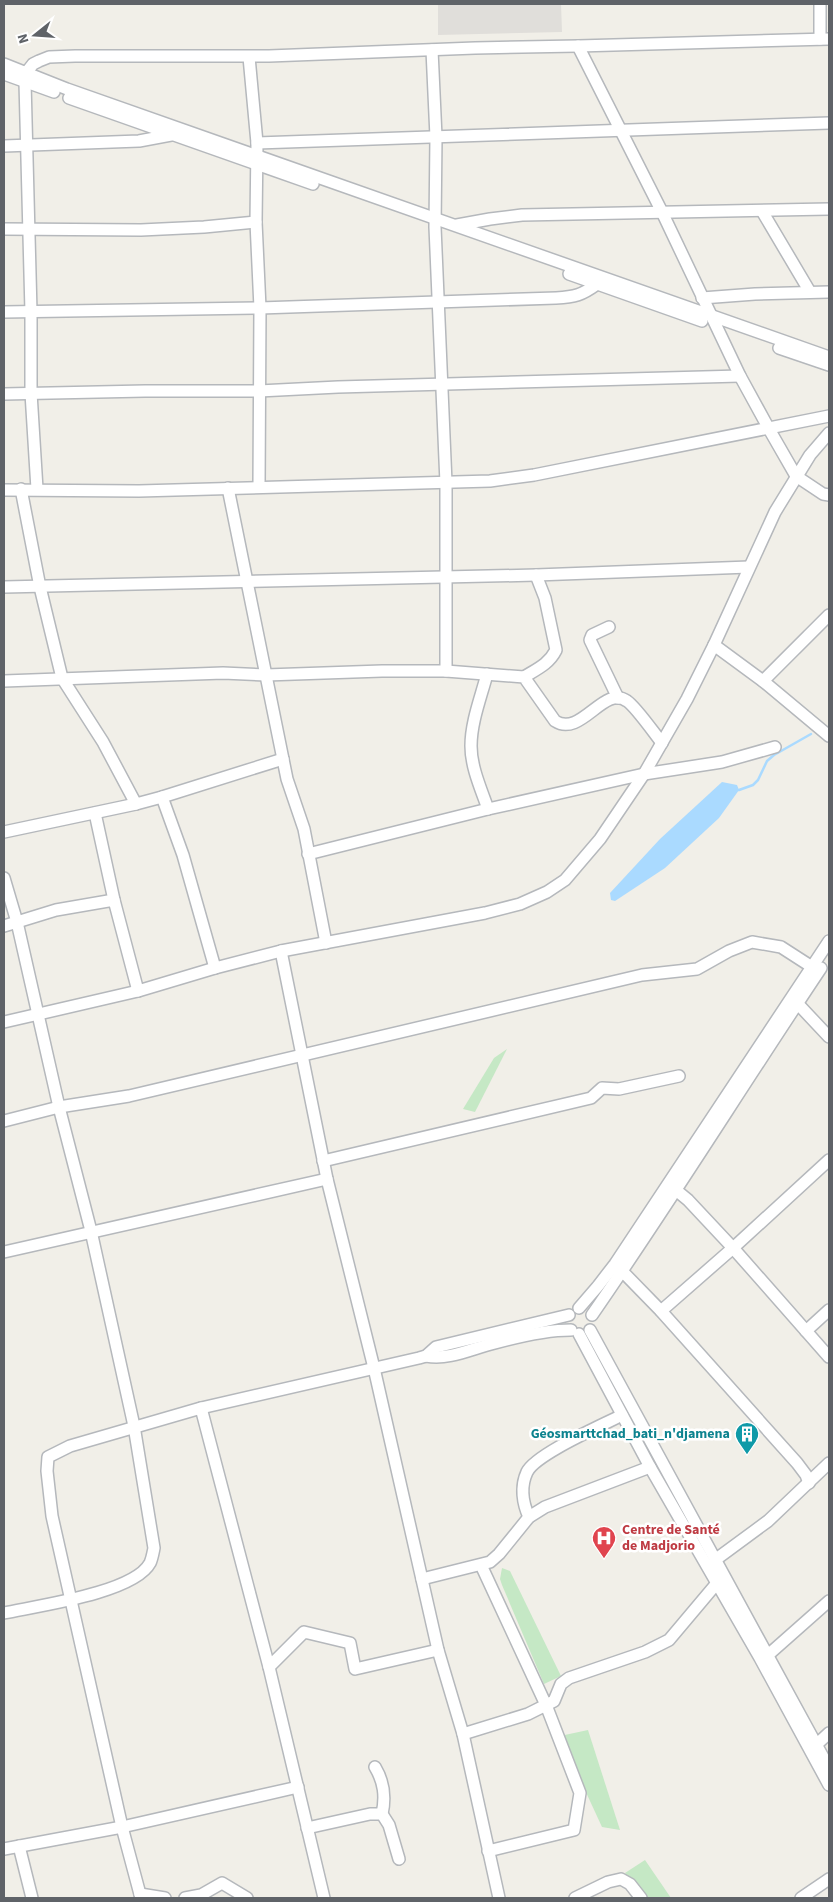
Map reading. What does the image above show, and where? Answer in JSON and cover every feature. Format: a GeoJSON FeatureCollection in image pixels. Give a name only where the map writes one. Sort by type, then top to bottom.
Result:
{"type":"FeatureCollection","features":[{"type":"Feature","properties":{"kind":"street"},"geometry":{"type":"LineString","coordinates":[[37,489],[31,392],[29,228],[25,146],[25,77],[33,64],[49,57],[249,57],[825,39],[820,4]]}},
{"type":"Feature","properties":{"kind":"street"},"geometry":{"type":"LineString","coordinates":[[578,46],[662,212],[740,376],[769,429],[796,476],[823,494],[829,495]]}},
{"type":"Feature","properties":{"kind":"street"},"geometry":{"type":"LineString","coordinates":[[432,50],[436,137],[436,223],[446,483],[446,670]]}},
{"type":"Feature","properties":{"kind":"street"},"geometry":{"type":"LineString","coordinates":[[249,57],[257,143],[256,222],[260,308],[259,486]]}},
{"type":"Feature","properties":{"kind":"street"},"geometry":{"type":"LineString","coordinates":[[4,64],[25,77],[172,135],[256,160]]}},
{"type":"Feature","properties":{"kind":"street"},"geometry":{"type":"LineString","coordinates":[[4,74],[25,77],[436,223],[597,284],[829,357]]}},
{"type":"Feature","properties":{"kind":"street"},"geometry":{"type":"LineString","coordinates":[[257,143],[829,123]]}},
{"type":"Feature","properties":{"kind":"street"},"geometry":{"type":"LineString","coordinates":[[4,146],[139,141],[172,135]]}},
{"type":"Feature","properties":{"kind":"street"},"geometry":{"type":"LineString","coordinates":[[455,226],[490,219],[522,216],[829,209]]}},
{"type":"Feature","properties":{"kind":"street"},"geometry":{"type":"LineString","coordinates":[[762,210],[810,292]]}},
{"type":"Feature","properties":{"kind":"street"},"geometry":{"type":"LineString","coordinates":[[4,229],[141,230],[256,222]]}},
{"type":"Feature","properties":{"kind":"street"},"geometry":{"type":"LineString","coordinates":[[436,223],[455,226],[829,365]]}},
{"type":"Feature","properties":{"kind":"street"},"geometry":{"type":"LineString","coordinates":[[4,312],[260,308],[574,297],[584,294],[597,284]]}},
{"type":"Feature","properties":{"kind":"street"},"geometry":{"type":"LineString","coordinates":[[702,298],[829,292]]}},
{"type":"Feature","properties":{"kind":"street"},"geometry":{"type":"LineString","coordinates":[[4,394],[31,392],[259,391],[338,387],[740,376]]}},
{"type":"Feature","properties":{"kind":"street"},"geometry":{"type":"LineString","coordinates":[[4,490],[138,491],[259,486],[490,481],[534,475],[829,416]]}},
{"type":"Feature","properties":{"kind":"street"},"geometry":{"type":"LineString","coordinates":[[4,1022],[138,991],[281,951],[485,913],[520,904],[547,892],[565,880],[600,840],[644,774],[687,700],[775,512],[810,455],[829,433]]}},
{"type":"Feature","properties":{"kind":"street"},"geometry":{"type":"LineString","coordinates":[[228,488],[287,779],[304,829],[326,943]]}},
{"type":"Feature","properties":{"kind":"street"},"geometry":{"type":"LineString","coordinates":[[21,489],[40,587],[62,678],[103,742],[136,804]]}},
{"type":"Feature","properties":{"kind":"street"},"geometry":{"type":"LineString","coordinates":[[4,587],[536,576],[749,568]]}},
{"type":"Feature","properties":{"kind":"street"},"geometry":{"type":"LineString","coordinates":[[4,680],[223,673],[266,675],[446,670],[524,677],[545,665],[552,658],[556,650],[545,598],[536,576]]}},
{"type":"Feature","properties":{"kind":"street"},"geometry":{"type":"LineString","coordinates":[[763,681],[829,615]]}},
{"type":"Feature","properties":{"kind":"street"},"geometry":{"type":"LineString","coordinates":[[610,626],[592,635],[590,640],[618,698]]}},
{"type":"Feature","properties":{"kind":"street"},"geometry":{"type":"LineString","coordinates":[[714,645],[763,681],[829,736]]}},
{"type":"Feature","properties":{"kind":"street"},"geometry":{"type":"LineString","coordinates":[[487,674],[472,730],[471,745],[472,760],[488,809]]}},
{"type":"Feature","properties":{"kind":"street"},"geometry":{"type":"LineString","coordinates":[[524,677],[555,722],[571,725],[609,700],[618,698],[628,701],[662,743]]}},
{"type":"Feature","properties":{"kind":"street"},"geometry":{"type":"LineString","coordinates":[[308,854],[488,809],[644,774],[722,762],[775,747]]}},
{"type":"Feature","properties":{"kind":"street"},"geometry":{"type":"LineString","coordinates":[[4,832],[136,804],[283,759]]}},
{"type":"Feature","properties":{"kind":"street"},"geometry":{"type":"LineString","coordinates":[[162,797],[183,855],[215,968]]}},
{"type":"Feature","properties":{"kind":"street"},"geometry":{"type":"LineString","coordinates":[[95,813],[114,900],[138,991]]}},
{"type":"Feature","properties":{"kind":"street"},"geometry":{"type":"LineString","coordinates":[[4,878],[17,922],[59,1108],[91,1231],[134,1426],[154,1548],[150,1563],[139,1574],[114,1588],[4,1613]]}},
{"type":"Feature","properties":{"kind":"street"},"geometry":{"type":"LineString","coordinates":[[4,926],[56,910],[114,900]]}},
{"type":"Feature","properties":{"kind":"street"},"geometry":{"type":"LineString","coordinates":[[592,1315],[623,1272],[672,1186],[829,941]]}},
{"type":"Feature","properties":{"kind":"street"},"geometry":{"type":"LineString","coordinates":[[4,1121],[59,1108],[129,1096],[642,975],[697,969],[729,951],[752,942],[781,947],[812,967]]}},
{"type":"Feature","properties":{"kind":"street"},"geometry":{"type":"LineString","coordinates":[[281,951],[326,1179],[374,1368],[438,1650],[463,1734],[499,1898]]}},
{"type":"Feature","properties":{"kind":"street"},"geometry":{"type":"LineString","coordinates":[[829,956],[672,1186],[610,1271],[574,1311],[568,1323],[580,1331],[715,1560],[829,1768]]}},
{"type":"Feature","properties":{"kind":"street"},"geometry":{"type":"LineString","coordinates":[[798,1004],[828,1031]]}},
{"type":"Feature","properties":{"kind":"street"},"geometry":{"type":"LineString","coordinates":[[323,1161],[591,1098],[602,1088],[619,1089],[678,1076]]}},
{"type":"Feature","properties":{"kind":"street"},"geometry":{"type":"LineString","coordinates":[[660,1310],[733,1248],[829,1160]]}},
{"type":"Feature","properties":{"kind":"street"},"geometry":{"type":"LineString","coordinates":[[4,1252],[326,1179]]}},
{"type":"Feature","properties":{"kind":"street"},"geometry":{"type":"LineString","coordinates":[[672,1186],[688,1200],[733,1248],[829,1357]]}},
{"type":"Feature","properties":{"kind":"street"},"geometry":{"type":"LineString","coordinates":[[623,1272],[660,1310],[804,1470],[809,1483]]}},
{"type":"Feature","properties":{"kind":"street"},"geometry":{"type":"LineString","coordinates":[[165,1898],[141,1896],[122,1827],[69,1599],[52,1516],[47,1471],[48,1457],[70,1446],[201,1408],[426,1356],[439,1358],[512,1339],[561,1330],[580,1331],[594,1323],[592,1315],[586,1309],[574,1311],[436,1347],[426,1356]]}},
{"type":"Feature","properties":{"kind":"street"},"geometry":{"type":"LineString","coordinates":[[806,1331],[829,1310]]}},
{"type":"Feature","properties":{"kind":"street"},"geometry":{"type":"LineString","coordinates":[[580,1331],[650,1468],[717,1583],[829,1785]]}},
{"type":"Feature","properties":{"kind":"street"},"geometry":{"type":"LineString","coordinates":[[201,1408],[269,1667],[324,1898]]}},
{"type":"Feature","properties":{"kind":"street"},"geometry":{"type":"LineString","coordinates":[[529,1517],[523,1505],[523,1489],[527,1472],[540,1459],[622,1416]]}},
{"type":"Feature","properties":{"kind":"street"},"geometry":{"type":"LineString","coordinates":[[715,1560],[768,1521],[829,1463]]}},
{"type":"Feature","properties":{"kind":"street"},"geometry":{"type":"LineString","coordinates":[[422,1579],[490,1562],[499,1554],[529,1517],[545,1507],[650,1468]]}},
{"type":"Feature","properties":{"kind":"street"},"geometry":{"type":"LineString","coordinates":[[481,1565],[546,1705],[580,1793],[574,1830],[488,1851]]}},
{"type":"Feature","properties":{"kind":"street"},"geometry":{"type":"LineString","coordinates":[[463,1734],[528,1714],[554,1701],[562,1684],[569,1678],[645,1652],[669,1640],[717,1583]]}},
{"type":"Feature","properties":{"kind":"street"},"geometry":{"type":"LineString","coordinates":[[768,1654],[829,1601]]}},
{"type":"Feature","properties":{"kind":"street"},"geometry":{"type":"LineString","coordinates":[[269,1667],[304,1632],[350,1643],[355,1669],[438,1650]]}},
{"type":"Feature","properties":{"kind":"street"},"geometry":{"type":"LineString","coordinates":[[816,1745],[829,1733]]}},
{"type":"Feature","properties":{"kind":"street"},"geometry":{"type":"LineString","coordinates":[[375,1767],[383,1785],[384,1804],[382,1814],[389,1825],[399,1859]]}},
{"type":"Feature","properties":{"kind":"street"},"geometry":{"type":"LineString","coordinates":[[4,1849],[122,1827],[298,1787]]}},
{"type":"Feature","properties":{"kind":"street"},"geometry":{"type":"LineString","coordinates":[[307,1828],[370,1814],[382,1814]]}},
{"type":"Feature","properties":{"kind":"street"},"geometry":{"type":"LineString","coordinates":[[18,1846],[32,1898]]}},
{"type":"Feature","properties":{"kind":"street"},"geometry":{"type":"LineString","coordinates":[[574,1898],[608,1882],[621,1879],[630,1884],[641,1898]]}},
{"type":"Feature","properties":{"kind":"street"},"geometry":{"type":"LineString","coordinates":[[802,1898],[829,1879]]}},
{"type":"Feature","properties":{"kind":"street"},"geometry":{"type":"LineString","coordinates":[[185,1898],[201,1895],[222,1883],[247,1898]]}},
{"type":"Feature","properties":{"kind":"shaded area"},"geometry":{"type":"Polygon","coordinates":[[[438,4],[561,4],[562,32],[438,35],[438,4]]]}},
{"type":"Feature","properties":{"kind":"green space"},"geometry":{"type":"Polygon","coordinates":[[[507,1049],[475,1112],[463,1109],[494,1058],[507,1049]]]}},
{"type":"Feature","properties":{"kind":"green space"},"geometry":{"type":"Polygon","coordinates":[[[502,1568],[510,1571],[561,1676],[544,1684],[502,1585],[500,1579],[502,1568]]]}},
{"type":"Feature","properties":{"kind":"green space"},"geometry":{"type":"Polygon","coordinates":[[[588,1730],[620,1830],[602,1827],[560,1736],[588,1730]]]}},
{"type":"Feature","properties":{"kind":"green space"},"geometry":{"type":"Polygon","coordinates":[[[645,1860],[671,1898],[645,1898],[625,1873],[645,1860]]]}},
{"type":"Feature","properties":{"kind":"water"},"geometry":{"type":"Polygon","coordinates":[[[722,782],[737,785],[739,790],[719,818],[665,868],[615,901],[611,900],[610,893],[660,839],[722,782]]]}},
{"type":"Feature","properties":{"kind":"waterway"},"geometry":{"type":"LineString","coordinates":[[739,790],[753,785],[758,780],[767,761],[774,755],[811,734]]}},
{"type":"Feature","properties":{"kind":"place","name":"Géosmarttchad_bati_n'djamena"},"geometry":{"type":"Point","coordinates":[747,1455]}},
{"type":"Feature","properties":{"kind":"place","name":"Centre de Santé de Madjorio"},"geometry":{"type":"Point","coordinates":[604,1559]}}]}
